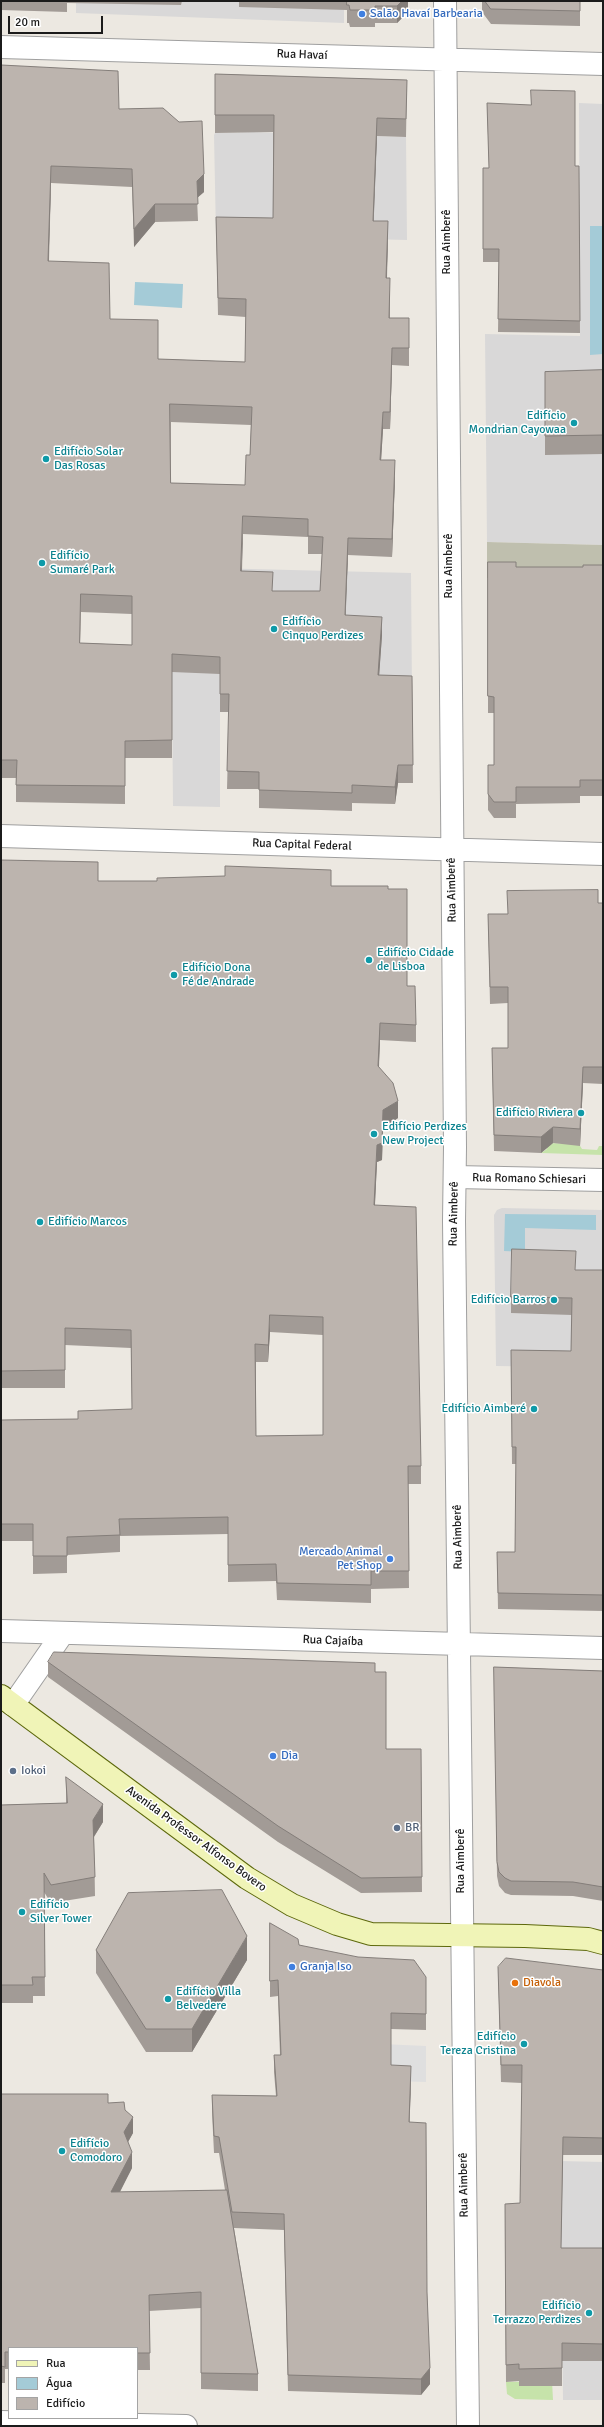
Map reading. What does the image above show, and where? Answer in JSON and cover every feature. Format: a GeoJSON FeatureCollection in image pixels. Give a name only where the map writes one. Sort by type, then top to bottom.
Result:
{"type":"FeatureCollection","features":[{"type":"Feature","properties":{"kind":"main road","name":"Avenida Professor Alfonso Bovero"},"geometry":{"type":"LineString","coordinates":[[7,1700],[247,1878],[292,1905],[337,1924],[371,1934],[525,1936],[588,1939],[603,1943]]}},
{"type":"Feature","properties":{"kind":"street","name":"Rua Aimberê"},"geometry":{"type":"LineString","coordinates":[[444,1],[446,59],[451,849],[455,1177],[454,1221],[460,1644],[461,1936],[468,2426]]}},
{"type":"Feature","properties":{"kind":"street","name":"Rua Havaí"},"geometry":{"type":"LineString","coordinates":[[1,47],[603,64]]}},
{"type":"Feature","properties":{"kind":"street","name":"Rua Capital Federal"},"geometry":{"type":"LineString","coordinates":[[1,836],[603,854]]}},
{"type":"Feature","properties":{"kind":"street","name":"Rua Romano Schiesari"},"geometry":{"type":"LineString","coordinates":[[455,1177],[603,1180]]}},
{"type":"Feature","properties":{"kind":"street","name":"Rua Cajaíba"},"geometry":{"type":"LineString","coordinates":[[1,1631],[603,1648]]}},
{"type":"Feature","properties":{"kind":"street"},"geometry":{"type":"LineString","coordinates":[[7,1700],[63,1633]]}},
{"type":"Feature","properties":{"kind":"street"},"geometry":{"type":"LineString","coordinates":[[1,2422],[186,2426]]}},
{"type":"Feature","properties":{"kind":"shaded area"},"geometry":{"type":"Polygon","coordinates":[[[76,1],[344,1],[344,23],[76,13],[76,1]]]}},
{"type":"Feature","properties":{"kind":"shaded area"},"geometry":{"type":"Polygon","coordinates":[[[579,103],[603,104],[603,545],[487,542],[485,334],[580,336],[579,103]]]}},
{"type":"Feature","properties":{"kind":"shaded area"},"geometry":{"type":"Polygon","coordinates":[[[253,132],[406,137],[407,240],[216,235],[214,135],[215,133],[253,132]]]}},
{"type":"Feature","properties":{"kind":"shaded area"},"geometry":{"type":"Polygon","coordinates":[[[487,542],[603,545],[603,582],[487,578],[487,542]]]}},
{"type":"Feature","properties":{"kind":"shaded area"},"geometry":{"type":"Polygon","coordinates":[[[171,567],[411,573],[412,694],[220,687],[220,807],[173,806],[171,567]]]}},
{"type":"Feature","properties":{"kind":"shaded area"},"geometry":{"type":"Polygon","coordinates":[[[502,1208],[603,1210],[603,1432],[563,1367],[496,1366],[494,1215],[497,1210],[502,1208]]]}},
{"type":"Feature","properties":{"kind":"shaded area"},"geometry":{"type":"Polygon","coordinates":[[[359,2043],[426,2046],[426,2082],[360,2080],[359,2043]]]}},
{"type":"Feature","properties":{"kind":"shaded area"},"geometry":{"type":"Polygon","coordinates":[[[560,2161],[603,2162],[603,2400],[563,2400],[560,2161]]]}},
{"type":"Feature","properties":{"kind":"green space"},"geometry":{"type":"Polygon","coordinates":[[[548,1143],[579,1144],[582,1149],[597,1150],[599,1146],[603,1146],[603,1155],[541,1153],[547,1149],[548,1143]]]}},
{"type":"Feature","properties":{"kind":"green space"},"geometry":{"type":"Polygon","coordinates":[[[552,2381],[553,2400],[515,2399],[507,2394],[506,2382],[552,2381]]]}},
{"type":"Feature","properties":{"kind":"water"},"geometry":{"type":"Polygon","coordinates":[[[590,226],[603,226],[603,354],[590,355],[590,226]]]}},
{"type":"Feature","properties":{"kind":"water"},"geometry":{"type":"Polygon","coordinates":[[[135,282],[183,284],[182,308],[134,305],[135,282]]]}},
{"type":"Feature","properties":{"kind":"water"},"geometry":{"type":"Polygon","coordinates":[[[505,1214],[596,1215],[596,1230],[525,1228],[525,1252],[504,1251],[505,1214]]]}},
{"type":"Feature","properties":{"kind":"building"},"geometry":{"type":"Polygon","coordinates":[[[347,1],[402,1],[397,6],[375,6],[375,10],[350,10],[349,5],[347,5],[347,1]]]}},
{"type":"Feature","properties":{"kind":"building"},"geometry":{"type":"Polygon","coordinates":[[[485,1],[580,1],[580,11],[491,9],[485,1]]]}},
{"type":"Feature","properties":{"kind":"building"},"geometry":{"type":"Polygon","coordinates":[[[1,65],[118,71],[119,109],[163,108],[179,122],[202,121],[204,174],[197,181],[198,204],[155,204],[134,229],[132,169],[51,166],[48,261],[109,263],[110,319],[158,320],[158,359],[245,362],[246,299],[218,298],[216,217],[273,218],[274,115],[215,115],[215,74],[407,80],[406,119],[377,118],[373,221],[388,221],[386,278],[390,278],[389,318],[409,318],[409,348],[392,348],[390,412],[383,412],[380,460],[395,460],[392,539],[348,538],[345,615],[382,617],[378,675],[412,676],[413,765],[398,765],[395,787],[352,785],[352,793],[259,790],[259,772],[227,771],[229,694],[220,694],[220,657],[172,654],[172,740],[125,741],[125,786],[16,785],[17,760],[1,760],[1,65]],[[170,404],[171,483],[245,485],[246,455],[250,455],[252,407],[170,404]],[[243,516],[241,571],[273,572],[272,591],[320,591],[323,537],[308,536],[308,519],[243,516]],[[81,594],[80,643],[132,645],[132,596],[81,594]]]}},
{"type":"Feature","properties":{"kind":"building"},"geometry":{"type":"Polygon","coordinates":[[[531,90],[575,91],[575,166],[579,166],[580,321],[498,319],[499,249],[483,249],[483,168],[489,168],[487,103],[531,105],[531,90]]]}},
{"type":"Feature","properties":{"kind":"building","name":"Edifício Mondrian Cayowaa"},"geometry":{"type":"Polygon","coordinates":[[[603,370],[603,435],[545,436],[545,372],[603,370]]]}},
{"type":"Feature","properties":{"kind":"building"},"geometry":{"type":"Polygon","coordinates":[[[488,562],[516,562],[516,567],[583,567],[583,565],[603,565],[603,780],[580,780],[580,787],[516,787],[516,802],[494,802],[488,794],[488,765],[494,765],[494,697],[488,696],[488,562]]]}},
{"type":"Feature","properties":{"kind":"building"},"geometry":{"type":"Polygon","coordinates":[[[1,860],[98,862],[98,881],[157,881],[157,878],[225,876],[225,866],[331,870],[331,886],[388,886],[388,889],[407,889],[407,986],[415,986],[416,1025],[380,1023],[378,1066],[393,1083],[398,1101],[383,1110],[382,1143],[377,1145],[374,1205],[416,1207],[421,1466],[408,1466],[409,1571],[371,1571],[371,1585],[277,1583],[276,1564],[228,1565],[228,1517],[119,1519],[120,1535],[67,1537],[67,1556],[33,1556],[33,1524],[1,1524],[1,1420],[78,1419],[78,1411],[132,1409],[131,1330],[65,1328],[65,1370],[1,1371],[1,860]],[[270,1315],[268,1345],[255,1344],[256,1436],[323,1435],[323,1317],[270,1315]]]}},
{"type":"Feature","properties":{"kind":"building"},"geometry":{"type":"Polygon","coordinates":[[[598,890],[598,903],[603,903],[603,1067],[583,1067],[580,1129],[553,1127],[541,1137],[494,1135],[492,1048],[508,1048],[508,987],[490,987],[488,914],[508,914],[507,891],[598,890]]]}},
{"type":"Feature","properties":{"kind":"building"},"geometry":{"type":"Polygon","coordinates":[[[512,1249],[576,1251],[575,1270],[603,1270],[603,1595],[498,1593],[497,1552],[515,1552],[516,1447],[512,1447],[511,1350],[571,1351],[572,1298],[511,1297],[512,1249]]]}},
{"type":"Feature","properties":{"kind":"building"},"geometry":{"type":"Polygon","coordinates":[[[54,1652],[375,1663],[375,1672],[386,1672],[386,1749],[421,1749],[422,1877],[361,1878],[278,1826],[48,1662],[54,1652]]]}},
{"type":"Feature","properties":{"kind":"building"},"geometry":{"type":"Polygon","coordinates":[[[494,1667],[603,1671],[603,1887],[573,1882],[511,1881],[499,1872],[497,1862],[494,1667]]]}},
{"type":"Feature","properties":{"kind":"building"},"geometry":{"type":"Polygon","coordinates":[[[66,1777],[103,1804],[93,1820],[95,1877],[51,1885],[44,1873],[45,1977],[32,1977],[33,1985],[1,1985],[1,1805],[67,1803],[66,1777]]]}},
{"type":"Feature","properties":{"kind":"building","name":"Edifício Villa Belvedere"},"geometry":{"type":"Polygon","coordinates":[[[222,1890],[247,1936],[192,2029],[146,2029],[96,1950],[128,1893],[222,1890]]]}},
{"type":"Feature","properties":{"kind":"building"},"geometry":{"type":"Polygon","coordinates":[[[270,1923],[298,1939],[299,1945],[358,1957],[414,1960],[426,1977],[426,2014],[391,2013],[391,2065],[411,2066],[409,2122],[426,2123],[427,2292],[430,2368],[421,2379],[288,2375],[284,2214],[232,2212],[219,2137],[214,2136],[212,2095],[277,2096],[274,2055],[281,2055],[278,1980],[270,1981],[270,1923]]]}},
{"type":"Feature","properties":{"kind":"building"},"geometry":{"type":"Polygon","coordinates":[[[506,1958],[603,1970],[603,2138],[563,2137],[561,2248],[603,2248],[603,2344],[562,2343],[562,2368],[519,2369],[519,2364],[506,2365],[505,2204],[520,2203],[522,2065],[501,2065],[498,1967],[506,1958]]]}},
{"type":"Feature","properties":{"kind":"building"},"geometry":{"type":"Polygon","coordinates":[[[1,2094],[108,2094],[108,2103],[124,2102],[125,2110],[133,2117],[124,2132],[132,2152],[111,2192],[227,2190],[258,2374],[201,2373],[201,2292],[149,2295],[150,2353],[138,2353],[138,2347],[8,2347],[8,2352],[5,2352],[5,2367],[1,2366],[1,2094]]]}},
{"type":"Feature","properties":{"kind":"place","name":"Salão Havaí Barbearia"},"geometry":{"type":"Point","coordinates":[362,14]}},
{"type":"Feature","properties":{"kind":"place","name":"Edifício Mondrian Cayowaa"},"geometry":{"type":"Point","coordinates":[574,423]}},
{"type":"Feature","properties":{"kind":"place","name":"Edifício Solar Das Rosas"},"geometry":{"type":"Point","coordinates":[46,459]}},
{"type":"Feature","properties":{"kind":"place","name":"Edifício Sumaré Park"},"geometry":{"type":"Point","coordinates":[42,563]}},
{"type":"Feature","properties":{"kind":"place","name":"Edifício Cinquo Perdizes"},"geometry":{"type":"Point","coordinates":[274,629]}},
{"type":"Feature","properties":{"kind":"place","name":"Edifício Cidade de Lisboa"},"geometry":{"type":"Point","coordinates":[369,960]}},
{"type":"Feature","properties":{"kind":"place","name":"Edifício Dona Fé de Andrade"},"geometry":{"type":"Point","coordinates":[174,975]}},
{"type":"Feature","properties":{"kind":"place","name":"Edifício Riviera"},"geometry":{"type":"Point","coordinates":[581,1113]}},
{"type":"Feature","properties":{"kind":"place","name":"Edifício Perdizes New Project"},"geometry":{"type":"Point","coordinates":[374,1134]}},
{"type":"Feature","properties":{"kind":"place","name":"Edifício Marcos"},"geometry":{"type":"Point","coordinates":[40,1222]}},
{"type":"Feature","properties":{"kind":"place","name":"Edifício Barros"},"geometry":{"type":"Point","coordinates":[554,1300]}},
{"type":"Feature","properties":{"kind":"place","name":"Edifício Aimberé"},"geometry":{"type":"Point","coordinates":[534,1409]}},
{"type":"Feature","properties":{"kind":"place","name":"Mercado Animal Pet Shop"},"geometry":{"type":"Point","coordinates":[390,1559]}},
{"type":"Feature","properties":{"kind":"place","name":"Dia"},"geometry":{"type":"Point","coordinates":[273,1756]}},
{"type":"Feature","properties":{"kind":"place","name":"Iokoi"},"geometry":{"type":"Point","coordinates":[13,1771]}},
{"type":"Feature","properties":{"kind":"place","name":"BR"},"geometry":{"type":"Point","coordinates":[397,1828]}},
{"type":"Feature","properties":{"kind":"place","name":"Edifício Silver Tower"},"geometry":{"type":"Point","coordinates":[22,1912]}},
{"type":"Feature","properties":{"kind":"place","name":"Granja Iso"},"geometry":{"type":"Point","coordinates":[292,1967]}},
{"type":"Feature","properties":{"kind":"place","name":"Diavola"},"geometry":{"type":"Point","coordinates":[515,1983]}},
{"type":"Feature","properties":{"kind":"place","name":"Edifício Villa Belvedere"},"geometry":{"type":"Point","coordinates":[168,1999]}},
{"type":"Feature","properties":{"kind":"place","name":"Edifício Tereza Cristina"},"geometry":{"type":"Point","coordinates":[524,2044]}},
{"type":"Feature","properties":{"kind":"place","name":"Edifício Comodoro"},"geometry":{"type":"Point","coordinates":[62,2151]}},
{"type":"Feature","properties":{"kind":"place","name":"Edifício Terrazzo Perdizes"},"geometry":{"type":"Point","coordinates":[589,2313]}}]}
